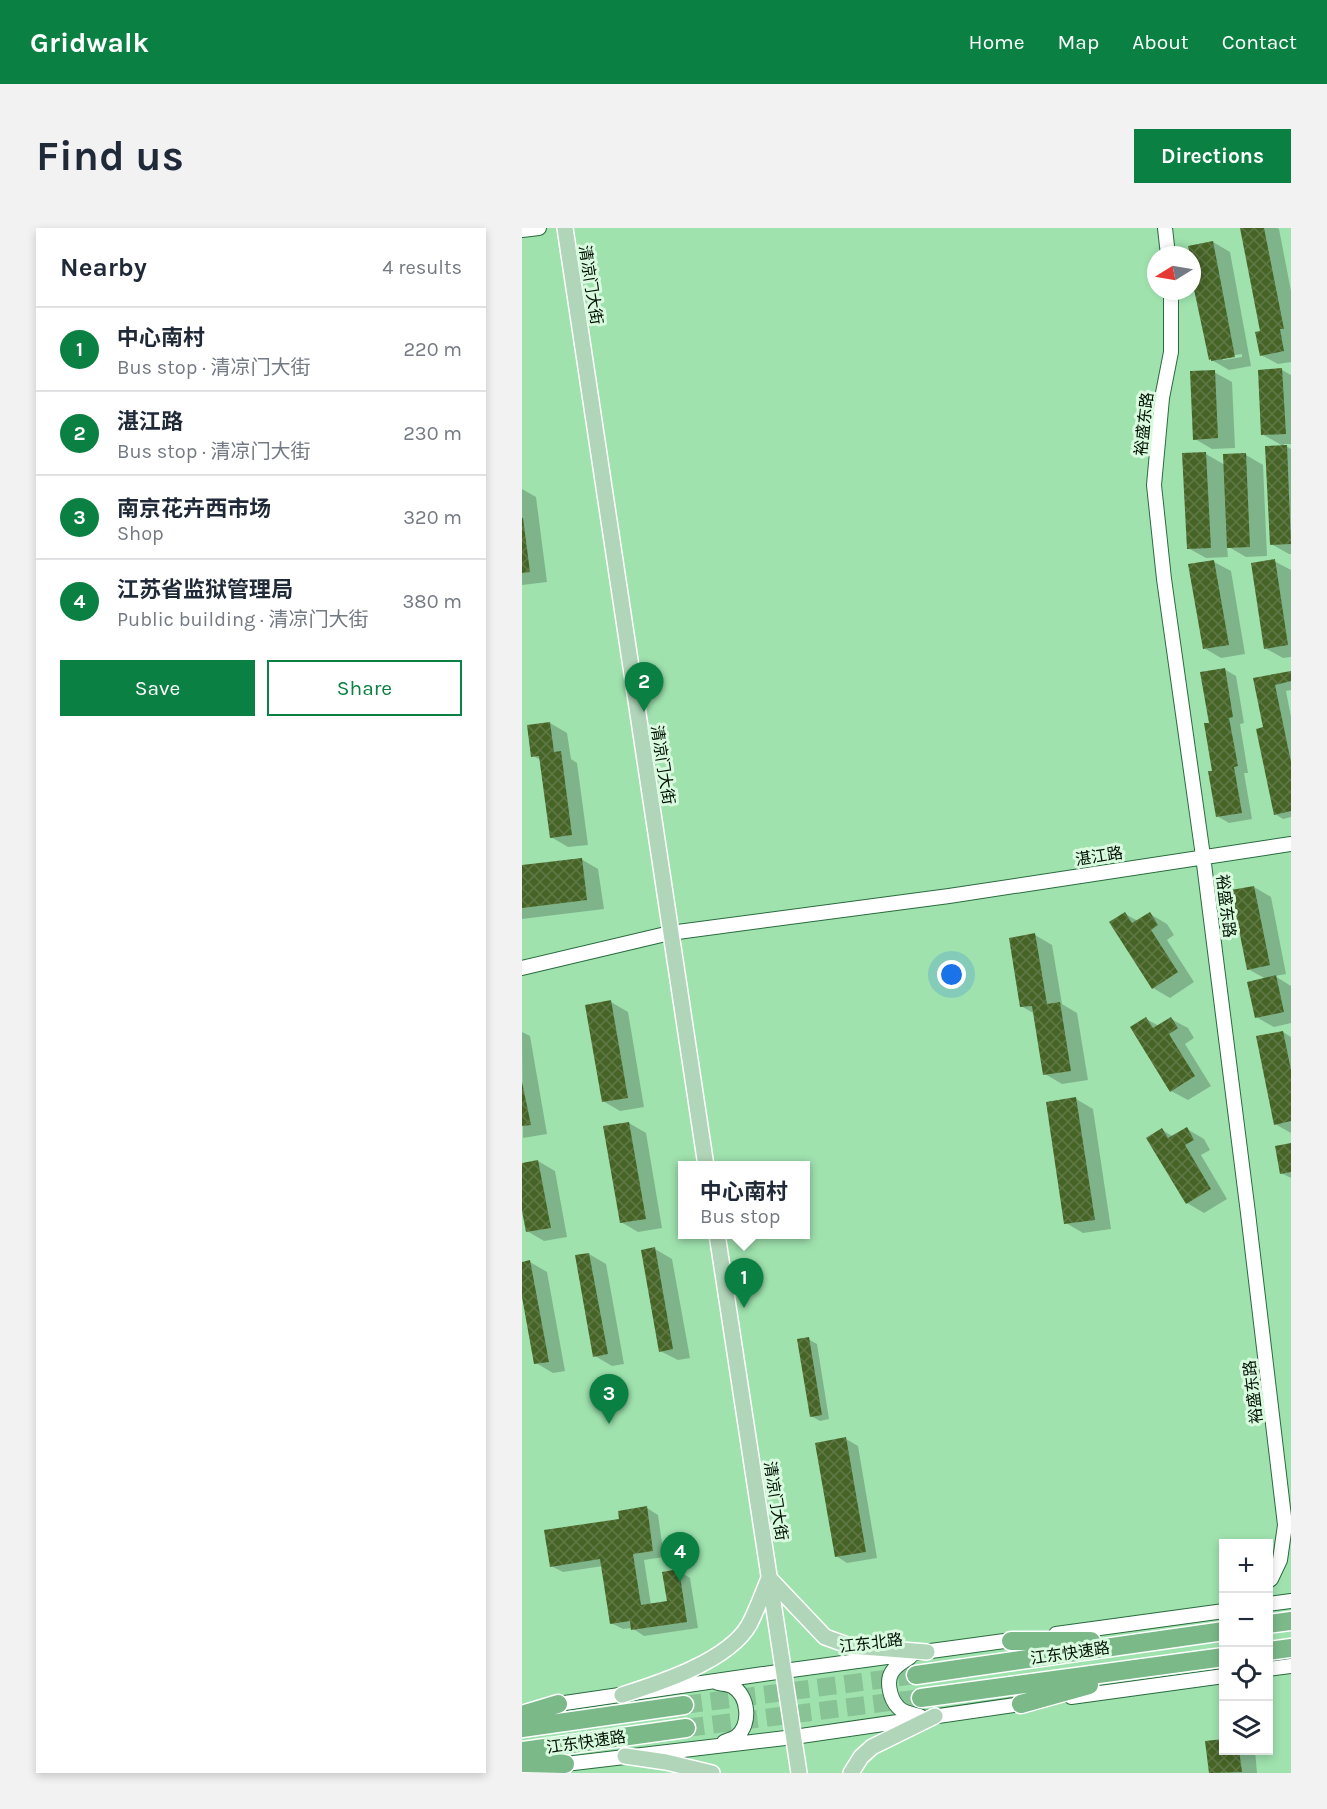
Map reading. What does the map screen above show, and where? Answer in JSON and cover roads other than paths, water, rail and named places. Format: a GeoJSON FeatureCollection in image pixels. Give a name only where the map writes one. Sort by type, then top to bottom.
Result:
{"type":"FeatureCollection","features":[{"type":"Feature","properties":{"kind":"highway"},"geometry":{"type":"LineString","coordinates":[[1273,1623],[1291,1621]]}},
{"type":"Feature","properties":{"kind":"highway","name":"江东快速路"},"geometry":{"type":"LineString","coordinates":[[916,1675],[1219,1632]]}},
{"type":"Feature","properties":{"kind":"highway"},"geometry":{"type":"LineString","coordinates":[[1011,1641],[1156,1641]]}},
{"type":"Feature","properties":{"kind":"highway"},"geometry":{"type":"LineString","coordinates":[[1273,1650],[1291,1648]]}},
{"type":"Feature","properties":{"kind":"highway","name":"江东快速路"},"geometry":{"type":"LineString","coordinates":[[921,1698],[1219,1658]]}},
{"type":"Feature","properties":{"kind":"highway"},"geometry":{"type":"LineString","coordinates":[[1021,1704],[1161,1666]]}},
{"type":"Feature","properties":{"kind":"highway"},"geometry":{"type":"LineString","coordinates":[[522,1715],[558,1704]]}},
{"type":"Feature","properties":{"kind":"highway","name":"江东快速路"},"geometry":{"type":"LineString","coordinates":[[522,1728],[684,1705]]}},
{"type":"Feature","properties":{"kind":"highway","name":"江东快速路"},"geometry":{"type":"LineString","coordinates":[[522,1751],[686,1728]]}},
{"type":"Feature","properties":{"kind":"highway"},"geometry":{"type":"LineString","coordinates":[[522,1763],[565,1764]]}},
{"type":"Feature","properties":{"kind":"main road"},"geometry":{"type":"LineString","coordinates":[[522,230],[539,228]]}},
{"type":"Feature","properties":{"kind":"main road","name":"清凉门大街"},"geometry":{"type":"LineString","coordinates":[[565,228],[705,1161]]}},
{"type":"Feature","properties":{"kind":"main road"},"geometry":{"type":"LineString","coordinates":[[1165,228],[1167,246]]}},
{"type":"Feature","properties":{"kind":"main road","name":"裕盛东路"},"geometry":{"type":"LineString","coordinates":[[1171,300],[1171,352],[1162,399],[1154,485],[1164,579],[1203,856],[1248,1213],[1285,1525],[1280,1560],[1273,1573]]}},
{"type":"Feature","properties":{"kind":"main road","name":"湛江路"},"geometry":{"type":"LineString","coordinates":[[522,968],[670,933],[949,896],[1291,844]]}},
{"type":"Feature","properties":{"kind":"main road","name":"清凉门大街"},"geometry":{"type":"LineString","coordinates":[[718,1239],[799,1773]]}},
{"type":"Feature","properties":{"kind":"main road","name":"裕盛东路"},"geometry":{"type":"LineString","coordinates":[[1285,1525],[1291,1539]]}},
{"type":"Feature","properties":{"kind":"main road"},"geometry":{"type":"LineString","coordinates":[[622,1695],[684,1674],[735,1642],[749,1625],[769,1578],[825,1637],[850,1646],[921,1653]]}},
{"type":"Feature","properties":{"kind":"main road"},"geometry":{"type":"LineString","coordinates":[[1273,1603],[1291,1601]]}},
{"type":"Feature","properties":{"kind":"main road","name":"江东北路"},"geometry":{"type":"LineString","coordinates":[[522,1709],[1219,1610]]}},
{"type":"Feature","properties":{"kind":"main road"},"geometry":{"type":"LineString","coordinates":[[921,1653],[899,1664],[891,1673],[889,1686],[898,1707],[906,1712],[930,1716]]}},
{"type":"Feature","properties":{"kind":"main road"},"geometry":{"type":"LineString","coordinates":[[1273,1669],[1291,1666]]}},
{"type":"Feature","properties":{"kind":"main road"},"geometry":{"type":"LineString","coordinates":[[522,1770],[720,1744],[794,1737],[1219,1677]]}},
{"type":"Feature","properties":{"kind":"main road"},"geometry":{"type":"LineString","coordinates":[[710,1683],[730,1685],[745,1701],[744,1727],[736,1737],[720,1744]]}},
{"type":"Feature","properties":{"kind":"main road"},"geometry":{"type":"LineString","coordinates":[[851,1773],[861,1757],[872,1747],[930,1716]]}},
{"type":"Feature","properties":{"kind":"main road"},"geometry":{"type":"LineString","coordinates":[[625,1756],[666,1762],[712,1773]]}},
{"type":"Feature","properties":{"kind":"tunnel"},"geometry":{"type":"LineString","coordinates":[[684,1705],[916,1675]]}},
{"type":"Feature","properties":{"kind":"tunnel"},"geometry":{"type":"LineString","coordinates":[[686,1728],[921,1698]]}},
{"type":"Feature","properties":{"kind":"place","name":"湛江路"},"geometry":{"type":"Point","coordinates":[644,712]}},
{"type":"Feature","properties":{"kind":"place","name":"中心南村"},"geometry":{"type":"Point","coordinates":[744,1308]}},
{"type":"Feature","properties":{"kind":"place","name":"南京花卉西市场"},"geometry":{"type":"Point","coordinates":[609,1424]}},
{"type":"Feature","properties":{"kind":"place","name":"江苏省监狱管理局"},"geometry":{"type":"Point","coordinates":[680,1582]}}]}
